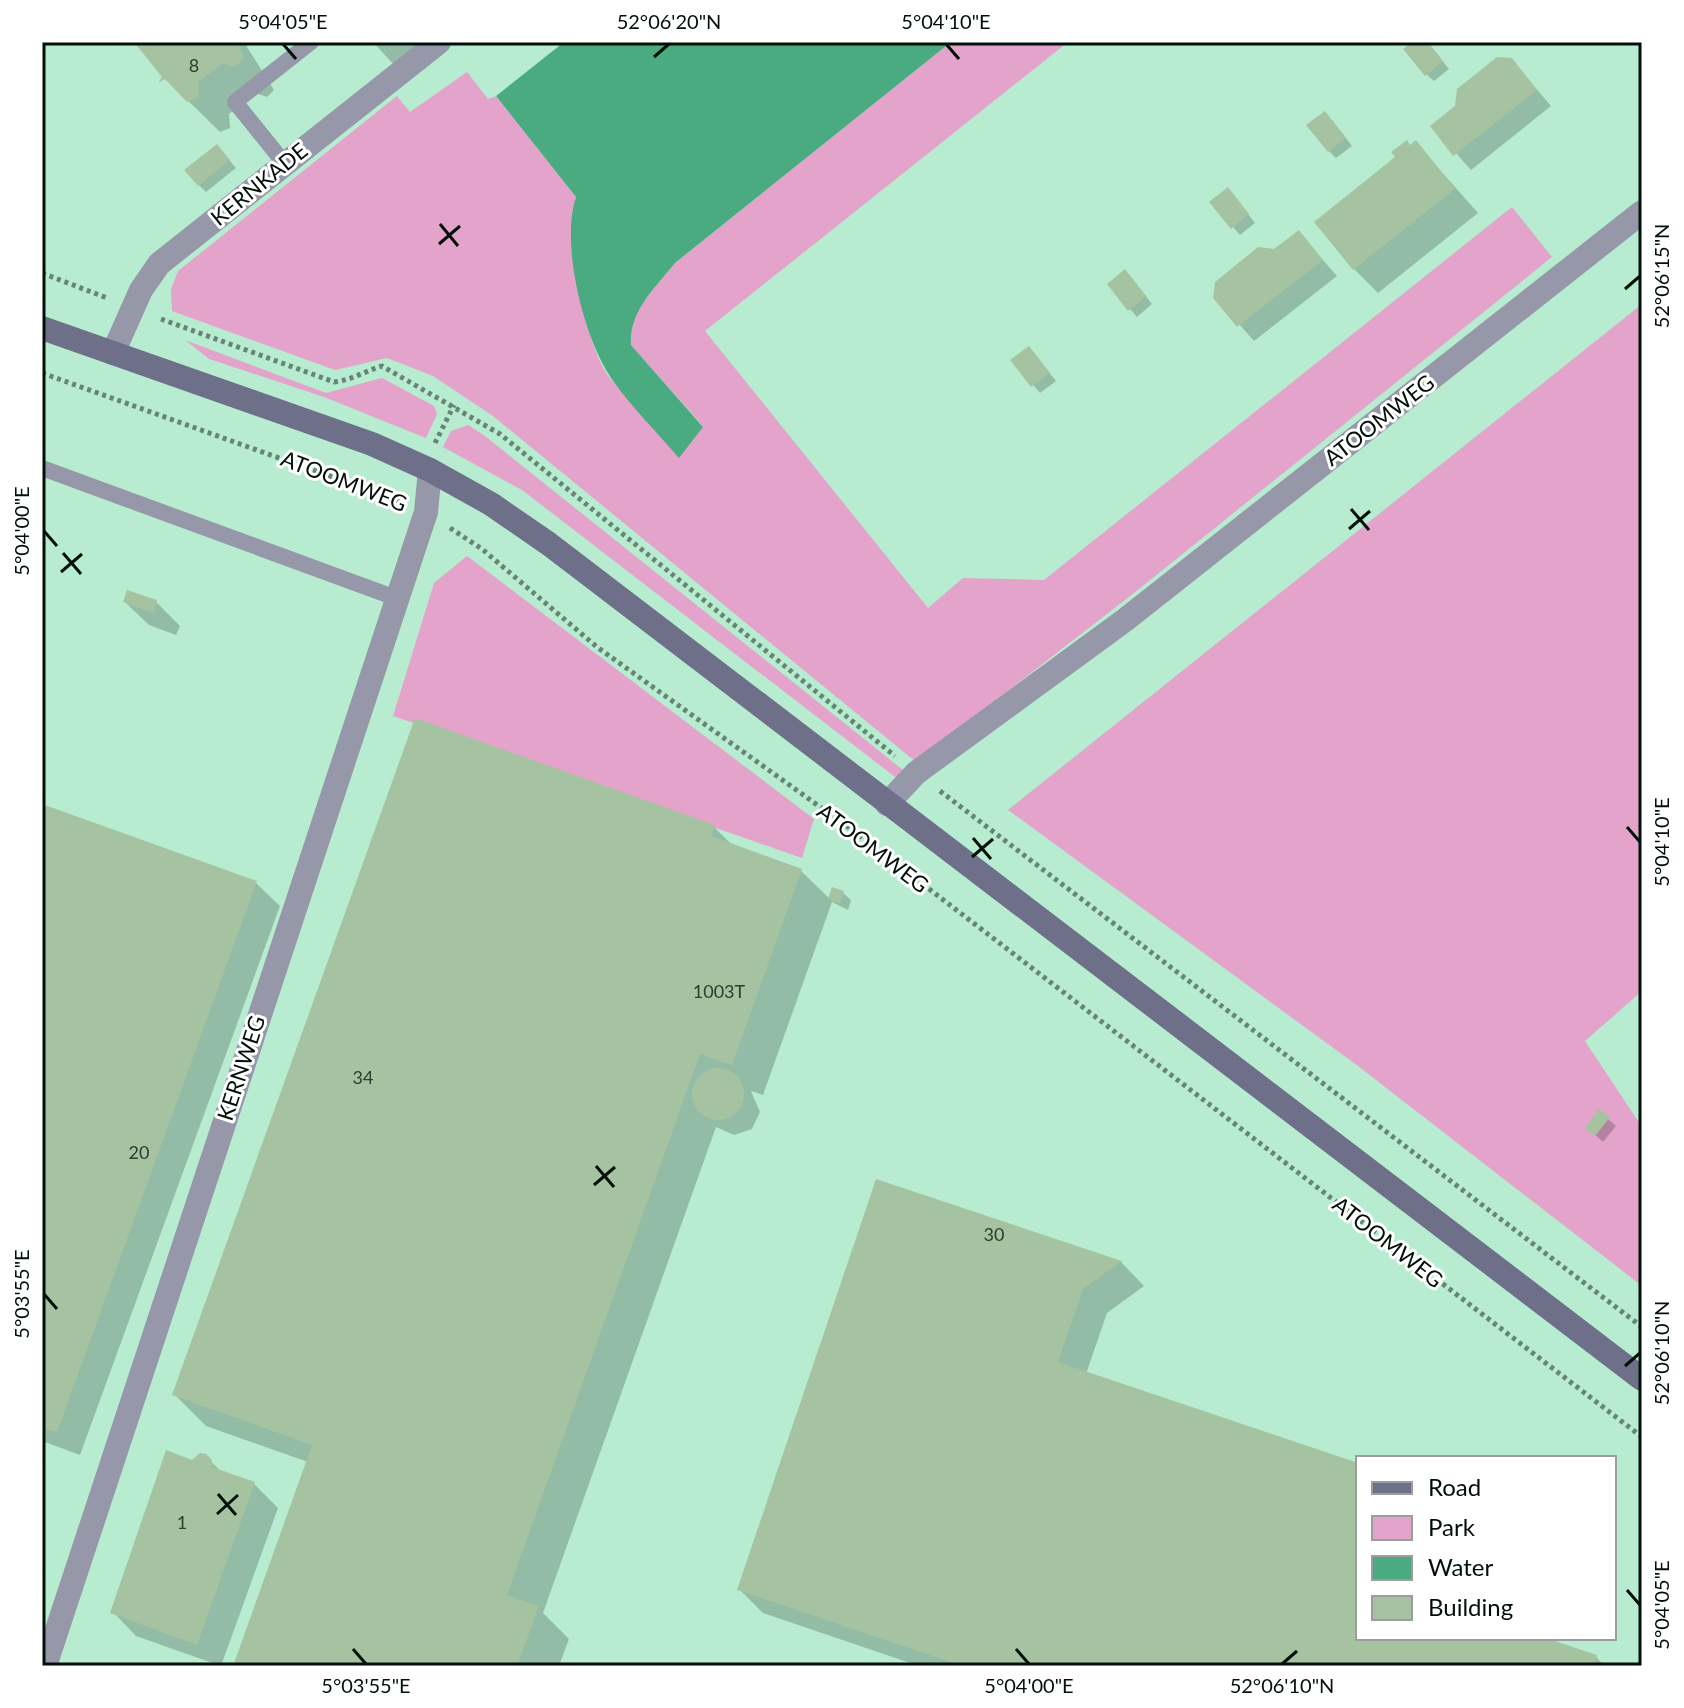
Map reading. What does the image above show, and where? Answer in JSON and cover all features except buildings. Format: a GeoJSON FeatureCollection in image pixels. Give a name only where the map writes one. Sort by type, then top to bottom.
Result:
{"type":"FeatureCollection","features":[{"type":"Feature","properties":{"kind":"street","name":"KERNKADE"},"geometry":{"type":"LineString","coordinates":[[113,353],[141,290],[159,264],[439,42]]}},
{"type":"Feature","properties":{"kind":"street","name":"ATOOMWEG"},"geometry":{"type":"LineString","coordinates":[[887,804],[916,773],[1125,620],[1642,212]]}},
{"type":"Feature","properties":{"kind":"street","name":"ATOOMWEG"},"geometry":{"type":"LineString","coordinates":[[42,328],[372,444],[430,470],[491,504],[549,544],[1642,1379]]}},
{"type":"Feature","properties":{"kind":"street","name":"KERNWEG"},"geometry":{"type":"LineString","coordinates":[[45,1666],[426,512],[430,470]]}},
{"type":"Feature","properties":{"kind":"lane"},"geometry":{"type":"LineString","coordinates":[[285,164],[235,102],[311,42]]}},
{"type":"Feature","properties":{"kind":"lane"},"geometry":{"type":"LineString","coordinates":[[42,468],[396,598]]}},
{"type":"Feature","properties":{"kind":"path","name":"ATOOMWEG"},"geometry":{"type":"LineString","coordinates":[[42,373],[357,484],[426,512],[482,549],[597,647],[855,832],[1642,1437]]}},
{"type":"Feature","properties":{"kind":"path"},"geometry":{"type":"LineString","coordinates":[[430,470],[436,439],[454,405]]}},
{"type":"Feature","properties":{"kind":"shaded area"},"geometry":{"type":"Polygon","coordinates":[[[42,42],[564,42],[496,96],[631,345],[951,42],[1642,42],[1642,1666],[42,1666],[42,42]]]}},
{"type":"Feature","properties":{"kind":"green space"},"geometry":{"type":"Polygon","coordinates":[[[951,42],[1068,42],[705,331],[928,608],[963,578],[1044,580],[1512,207],[1552,257],[1134,593],[916,762],[493,416],[433,376],[387,358],[335,370],[172,311],[171,289],[178,271],[397,96],[410,112],[467,72],[488,99],[496,96],[576,197],[573,214],[575,264],[587,322],[604,369],[614,382],[632,394],[703,426],[631,345],[634,321],[645,301],[675,263],[951,42]]]}},
{"type":"Feature","properties":{"kind":"green space"},"geometry":{"type":"Polygon","coordinates":[[[1642,304],[1642,991],[1585,1041],[1642,1127],[1642,1286],[1358,1066],[1008,810],[1642,304]]]}},
{"type":"Feature","properties":{"kind":"green space"},"geometry":{"type":"Polygon","coordinates":[[[185,340],[326,393],[382,378],[434,406],[437,414],[426,438],[324,397],[209,359],[185,340]]]}},
{"type":"Feature","properties":{"kind":"green space"},"geometry":{"type":"Polygon","coordinates":[[[468,425],[908,774],[899,780],[522,490],[443,447],[451,431],[468,425]]]}},
{"type":"Feature","properties":{"kind":"green space"},"geometry":{"type":"Polygon","coordinates":[[[467,556],[814,819],[802,858],[393,716],[434,583],[467,556]]]}},
{"type":"Feature","properties":{"kind":"water"},"geometry":{"type":"Polygon","coordinates":[[[564,42],[951,42],[675,263],[645,301],[634,321],[631,345],[703,427],[679,458],[621,392],[593,343],[573,266],[572,217],[576,197],[496,96],[564,42]]]}}]}
